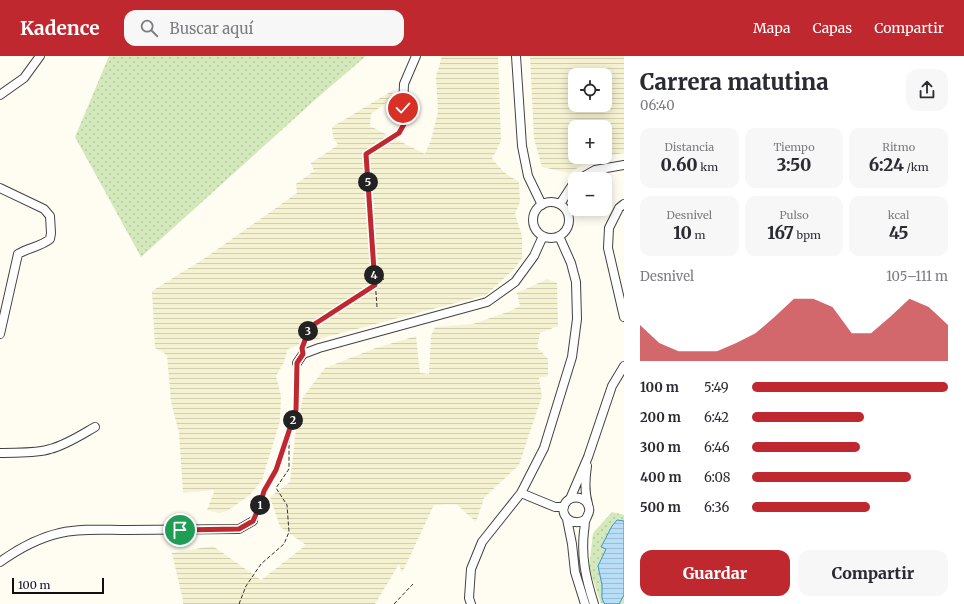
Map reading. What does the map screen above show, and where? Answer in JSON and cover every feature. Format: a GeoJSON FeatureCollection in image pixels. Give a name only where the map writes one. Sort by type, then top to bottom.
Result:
{"type":"FeatureCollection","features":[{"type":"Feature","properties":{"kind":"street"},"geometry":{"type":"LineString","coordinates":[[0,95],[24,78],[40,56]]}},
{"type":"Feature","properties":{"kind":"street"},"geometry":{"type":"LineString","coordinates":[[408,117],[403,108],[404,84],[416,56]]}},
{"type":"Feature","properties":{"kind":"street"},"geometry":{"type":"LineString","coordinates":[[516,56],[522,146],[528,176],[542,205]]}},
{"type":"Feature","properties":{"kind":"street"},"geometry":{"type":"LineString","coordinates":[[591,172],[595,170],[624,165]]}},
{"type":"Feature","properties":{"kind":"street"},"geometry":{"type":"LineString","coordinates":[[0,188],[44,209],[50,216],[51,233],[50,239],[45,243],[26,249],[18,254],[0,334]]}},
{"type":"Feature","properties":{"kind":"street"},"geometry":{"type":"LineString","coordinates":[[560,204],[568,192]]}},
{"type":"Feature","properties":{"kind":"street"},"geometry":{"type":"LineString","coordinates":[[551,202],[560,204],[568,213],[568,227],[559,236],[551,238],[543,236],[534,226],[533,220],[535,211],[542,205],[551,202]]}},
{"type":"Feature","properties":{"kind":"street"},"geometry":{"type":"LineString","coordinates":[[624,204],[618,208],[609,228],[608,248],[624,317]]}},
{"type":"Feature","properties":{"kind":"street"},"geometry":{"type":"LineString","coordinates":[[297,363],[303,354],[320,348],[487,302],[515,282],[534,256],[543,236]]}},
{"type":"Feature","properties":{"kind":"street"},"geometry":{"type":"LineString","coordinates":[[471,604],[469,598],[471,568],[482,542],[521,494],[544,448],[572,357],[577,319],[576,282],[571,263],[559,236]]}},
{"type":"Feature","properties":{"kind":"street"},"geometry":{"type":"LineString","coordinates":[[585,604],[575,572],[568,519],[565,515],[564,507],[570,499],[588,457],[612,386],[624,366]]}},
{"type":"Feature","properties":{"kind":"street"},"geometry":{"type":"LineString","coordinates":[[0,453],[48,450],[59,446],[95,427]]}},
{"type":"Feature","properties":{"kind":"street"},"geometry":{"type":"LineString","coordinates":[[588,457],[585,483],[589,513],[586,519],[582,545],[586,576],[594,604]]}},
{"type":"Feature","properties":{"kind":"street"},"geometry":{"type":"LineString","coordinates":[[521,494],[555,507],[564,507]]}},
{"type":"Feature","properties":{"kind":"street"},"geometry":{"type":"LineString","coordinates":[[570,499],[581,498],[587,502],[588,505]]}},
{"type":"Feature","properties":{"kind":"street"},"geometry":{"type":"LineString","coordinates":[[568,519],[577,523],[586,519]]}},
{"type":"Feature","properties":{"kind":"street"},"geometry":{"type":"LineString","coordinates":[[0,562],[10,554],[36,540],[69,531],[239,529],[253,521]]}},
{"type":"Feature","properties":{"kind":"path"},"geometry":{"type":"LineString","coordinates":[[377,307],[366,154],[399,133],[408,117]]}},
{"type":"Feature","properties":{"kind":"path"},"geometry":{"type":"LineString","coordinates":[[303,354],[302,348],[310,327],[384,279]]}},
{"type":"Feature","properties":{"kind":"path"},"geometry":{"type":"LineString","coordinates":[[253,521],[264,491],[276,470],[296,410],[297,363]]}},
{"type":"Feature","properties":{"kind":"path"},"geometry":{"type":"LineString","coordinates":[[239,604],[246,586],[260,564],[284,544],[289,532],[287,505],[276,488],[289,469],[289,432]]}},
{"type":"Feature","properties":{"kind":"path"},"geometry":{"type":"LineString","coordinates":[[394,604],[413,584]]}},
{"type":"Feature","properties":{"kind":"shaded area"},"geometry":{"type":"Polygon","coordinates":[[[442,56],[498,56],[501,141],[492,159],[505,173],[519,182],[520,202],[515,214],[522,236],[522,258],[513,270],[486,295],[307,342],[288,349],[284,362],[276,376],[281,396],[280,421],[262,480],[250,495],[227,511],[219,513],[207,510],[214,492],[213,490],[183,493],[179,433],[171,402],[167,355],[155,348],[152,291],[205,258],[297,193],[296,184],[314,171],[311,163],[338,145],[333,137],[332,127],[395,89],[387,102],[371,114],[370,126],[425,154],[431,140],[438,112],[436,77],[442,56]]]}},
{"type":"Feature","properties":{"kind":"shaded area"},"geometry":{"type":"Polygon","coordinates":[[[530,56],[624,56],[624,153],[612,155],[612,120],[568,120],[568,164],[586,164],[568,173],[542,167],[534,139],[530,56]]]}},
{"type":"Feature","properties":{"kind":"shaded area"},"geometry":{"type":"Polygon","coordinates":[[[547,279],[557,283],[558,326],[540,333],[537,347],[548,359],[548,376],[539,378],[542,396],[519,465],[484,498],[476,522],[456,504],[434,505],[402,573],[399,564],[375,604],[183,604],[172,553],[213,546],[261,580],[306,545],[280,527],[270,497],[290,482],[296,429],[303,397],[325,368],[373,349],[416,336],[420,373],[429,374],[431,336],[435,327],[473,324],[510,311],[520,306],[517,293],[547,279]]]}},
{"type":"Feature","properties":{"kind":"green space"},"geometry":{"type":"Polygon","coordinates":[[[109,56],[366,56],[316,99],[141,257],[75,137],[109,56]]]}},
{"type":"Feature","properties":{"kind":"green space"},"geometry":{"type":"Polygon","coordinates":[[[612,512],[624,515],[624,604],[601,604],[589,568],[593,533],[612,512]]]}},
{"type":"Feature","properties":{"kind":"water"},"geometry":{"type":"Polygon","coordinates":[[[617,520],[624,521],[624,595],[619,604],[605,604],[602,599],[602,585],[598,566],[606,549],[601,547],[612,526],[617,520]]]}},
{"type":"Feature","properties":{"kind":"route"},"geometry":{"type":"LineString","coordinates":[[180,530],[239,529],[253,521],[264,491],[276,470],[296,410],[297,363],[303,354],[302,348],[310,327],[375,285],[366,154],[399,133],[408,117],[403,108]]}}]}
